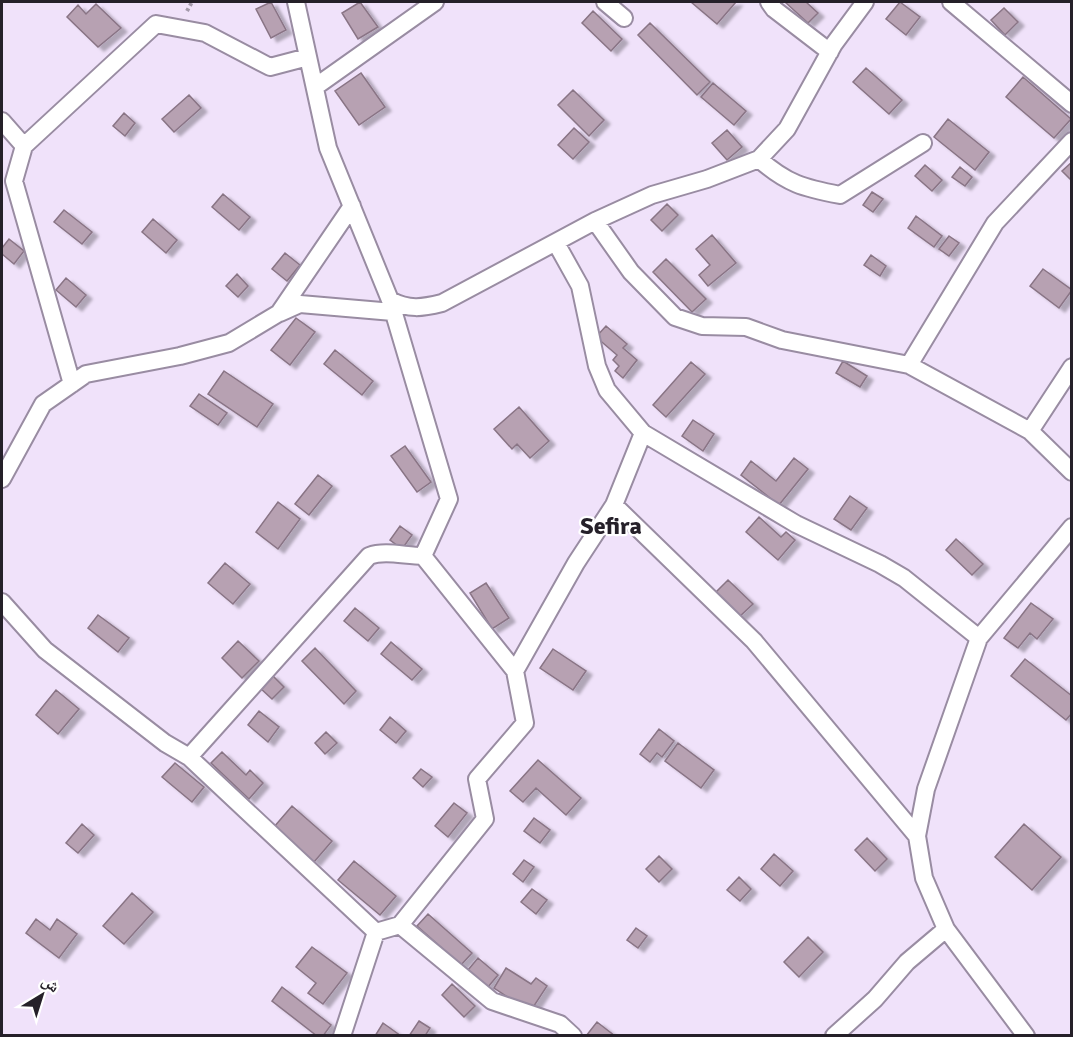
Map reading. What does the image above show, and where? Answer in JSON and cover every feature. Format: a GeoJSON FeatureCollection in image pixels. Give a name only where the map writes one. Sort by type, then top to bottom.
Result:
{"type":"FeatureCollection","features":[{"type":"Feature","properties":{"kind":"street"},"geometry":{"type":"LineString","coordinates":[[296,2],[328,148],[392,306],[450,499],[423,556]]}},
{"type":"Feature","properties":{"kind":"street"},"geometry":{"type":"LineString","coordinates":[[315,87],[435,2]]}},
{"type":"Feature","properties":{"kind":"street"},"geometry":{"type":"LineString","coordinates":[[605,2],[624,18]]}},
{"type":"Feature","properties":{"kind":"street"},"geometry":{"type":"LineString","coordinates":[[769,2],[774,9],[830,52]]}},
{"type":"Feature","properties":{"kind":"street"},"geometry":{"type":"LineString","coordinates":[[2,479],[43,404],[86,374],[180,356],[229,343],[279,313],[300,304],[420,308],[442,303],[595,221],[652,195],[707,179],[759,159],[787,129],[830,52],[865,2]]}},
{"type":"Feature","properties":{"kind":"street"},"geometry":{"type":"LineString","coordinates":[[951,2],[1071,104]]}},
{"type":"Feature","properties":{"kind":"street"},"geometry":{"type":"LineString","coordinates":[[72,384],[14,181],[24,146],[156,24],[205,33],[270,67],[308,57]]}},
{"type":"Feature","properties":{"kind":"street"},"geometry":{"type":"LineString","coordinates":[[2,121],[24,146]]}},
{"type":"Feature","properties":{"kind":"street"},"geometry":{"type":"LineString","coordinates":[[909,365],[995,223],[1071,141]]}},
{"type":"Feature","properties":{"kind":"street"},"geometry":{"type":"LineString","coordinates":[[759,159],[780,178],[810,189],[840,195],[923,144]]}},
{"type":"Feature","properties":{"kind":"street"},"geometry":{"type":"LineString","coordinates":[[279,313],[352,206]]}},
{"type":"Feature","properties":{"kind":"street"},"geometry":{"type":"LineString","coordinates":[[595,221],[631,272],[675,317],[702,326],[746,327],[782,340],[909,365],[1030,431],[1071,472]]}},
{"type":"Feature","properties":{"kind":"street"},"geometry":{"type":"LineString","coordinates":[[556,243],[580,286],[597,366],[608,390],[643,434],[796,524],[904,578],[979,638]]}},
{"type":"Feature","properties":{"kind":"street"},"geometry":{"type":"LineString","coordinates":[[1030,431],[1071,367]]}},
{"type":"Feature","properties":{"kind":"street"},"geometry":{"type":"LineString","coordinates":[[515,670],[576,564],[614,505],[643,434]]}},
{"type":"Feature","properties":{"kind":"street"},"geometry":{"type":"LineString","coordinates":[[614,505],[754,641],[917,836]]}},
{"type":"Feature","properties":{"kind":"street"},"geometry":{"type":"LineString","coordinates":[[1026,1035],[946,929],[924,878],[917,836],[926,789],[979,638],[1071,527]]}},
{"type":"Feature","properties":{"kind":"street"},"geometry":{"type":"LineString","coordinates":[[189,757],[369,556],[381,552],[394,556],[423,556]]}},
{"type":"Feature","properties":{"kind":"street"},"geometry":{"type":"LineString","coordinates":[[376,932],[400,925],[485,819],[477,779],[525,723],[515,670],[423,556]]}},
{"type":"Feature","properties":{"kind":"street"},"geometry":{"type":"LineString","coordinates":[[2,602],[45,651],[165,742],[189,757],[376,932]]}},
{"type":"Feature","properties":{"kind":"street"},"geometry":{"type":"LineString","coordinates":[[400,925],[492,1001],[561,1024],[573,1035]]}},
{"type":"Feature","properties":{"kind":"street"},"geometry":{"type":"LineString","coordinates":[[834,1035],[875,999],[907,962],[946,929]]}},
{"type":"Feature","properties":{"kind":"street"},"geometry":{"type":"LineString","coordinates":[[342,1035],[376,932]]}},
{"type":"Feature","properties":{"kind":"building"},"geometry":{"type":"Polygon","coordinates":[[[271,2],[286,30],[271,38],[256,9],[271,2]]]}},
{"type":"Feature","properties":{"kind":"building"},"geometry":{"type":"Polygon","coordinates":[[[360,2],[378,27],[358,39],[342,13],[360,2]]]}},
{"type":"Feature","properties":{"kind":"building"},"geometry":{"type":"Polygon","coordinates":[[[691,2],[736,2],[717,24],[691,2]]]}},
{"type":"Feature","properties":{"kind":"building"},"geometry":{"type":"Polygon","coordinates":[[[785,2],[806,2],[818,13],[808,23],[785,2]]]}},
{"type":"Feature","properties":{"kind":"building"},"geometry":{"type":"Polygon","coordinates":[[[900,2],[920,17],[906,35],[886,19],[900,2]]]}},
{"type":"Feature","properties":{"kind":"building"},"geometry":{"type":"Polygon","coordinates":[[[96,4],[121,28],[98,47],[67,17],[78,5],[86,14],[96,4]]]}},
{"type":"Feature","properties":{"kind":"building"},"geometry":{"type":"Polygon","coordinates":[[[1004,8],[1018,22],[1005,35],[991,20],[1004,8]]]}},
{"type":"Feature","properties":{"kind":"building"},"geometry":{"type":"Polygon","coordinates":[[[593,11],[622,39],[611,51],[582,23],[593,11]]]}},
{"type":"Feature","properties":{"kind":"building"},"geometry":{"type":"Polygon","coordinates":[[[650,23],[710,82],[697,95],[638,35],[650,23]]]}},
{"type":"Feature","properties":{"kind":"building"},"geometry":{"type":"Polygon","coordinates":[[[866,68],[902,100],[889,114],[853,82],[866,68]]]}},
{"type":"Feature","properties":{"kind":"building"},"geometry":{"type":"Polygon","coordinates":[[[361,73],[385,107],[359,125],[335,91],[361,73]]]}},
{"type":"Feature","properties":{"kind":"building"},"geometry":{"type":"Polygon","coordinates":[[[1023,77],[1071,119],[1054,138],[1006,97],[1023,77]]]}},
{"type":"Feature","properties":{"kind":"building"},"geometry":{"type":"Polygon","coordinates":[[[713,83],[746,111],[734,125],[701,97],[713,83]]]}},
{"type":"Feature","properties":{"kind":"building"},"geometry":{"type":"Polygon","coordinates":[[[573,90],[604,120],[589,136],[558,105],[573,90]]]}},
{"type":"Feature","properties":{"kind":"building"},"geometry":{"type":"Polygon","coordinates":[[[189,95],[201,108],[174,132],[162,119],[189,95]]]}},
{"type":"Feature","properties":{"kind":"building"},"geometry":{"type":"Polygon","coordinates":[[[124,113],[135,123],[125,136],[113,126],[124,113]]]}},
{"type":"Feature","properties":{"kind":"building"},"geometry":{"type":"Polygon","coordinates":[[[948,119],[989,152],[975,170],[934,137],[948,119]]]}},
{"type":"Feature","properties":{"kind":"building"},"geometry":{"type":"Polygon","coordinates":[[[574,128],[589,142],[573,159],[558,145],[574,128]]]}},
{"type":"Feature","properties":{"kind":"building"},"geometry":{"type":"Polygon","coordinates":[[[727,130],[742,147],[727,160],[712,143],[727,130]]]}},
{"type":"Feature","properties":{"kind":"building"},"geometry":{"type":"Polygon","coordinates":[[[1072,162],[1072,181],[1062,171],[1072,162]]]}},
{"type":"Feature","properties":{"kind":"building"},"geometry":{"type":"Polygon","coordinates":[[[925,165],[942,180],[932,191],[915,176],[925,165]]]}},
{"type":"Feature","properties":{"kind":"building"},"geometry":{"type":"Polygon","coordinates":[[[960,167],[972,177],[965,186],[952,177],[960,167]]]}},
{"type":"Feature","properties":{"kind":"building"},"geometry":{"type":"Polygon","coordinates":[[[872,192],[883,199],[873,212],[863,205],[872,192]]]}},
{"type":"Feature","properties":{"kind":"building"},"geometry":{"type":"Polygon","coordinates":[[[223,194],[250,217],[239,230],[212,207],[223,194]]]}},
{"type":"Feature","properties":{"kind":"building"},"geometry":{"type":"Polygon","coordinates":[[[667,204],[678,215],[662,231],[651,220],[667,204]]]}},
{"type":"Feature","properties":{"kind":"building"},"geometry":{"type":"Polygon","coordinates":[[[64,210],[92,232],[82,244],[54,222],[64,210]]]}},
{"type":"Feature","properties":{"kind":"building"},"geometry":{"type":"Polygon","coordinates":[[[916,216],[942,236],[934,247],[908,228],[916,216]]]}},
{"type":"Feature","properties":{"kind":"building"},"geometry":{"type":"Polygon","coordinates":[[[153,219],[177,240],[166,253],[142,232],[153,219]]]}},
{"type":"Feature","properties":{"kind":"building"},"geometry":{"type":"Polygon","coordinates":[[[712,235],[736,263],[708,286],[699,275],[710,265],[696,249],[712,235]]]}},
{"type":"Feature","properties":{"kind":"building"},"geometry":{"type":"Polygon","coordinates":[[[949,236],[959,243],[949,256],[939,249],[949,236]]]}},
{"type":"Feature","properties":{"kind":"building"},"geometry":{"type":"Polygon","coordinates":[[[9,239],[24,251],[14,264],[2,254],[2,248],[9,239]]]}},
{"type":"Feature","properties":{"kind":"building"},"geometry":{"type":"Polygon","coordinates":[[[285,253],[300,265],[287,281],[272,269],[285,253]]]}},
{"type":"Feature","properties":{"kind":"building"},"geometry":{"type":"Polygon","coordinates":[[[871,255],[886,266],[880,276],[864,265],[871,255]]]}},
{"type":"Feature","properties":{"kind":"building"},"geometry":{"type":"Polygon","coordinates":[[[666,259],[706,299],[692,312],[653,272],[666,259]]]}},
{"type":"Feature","properties":{"kind":"building"},"geometry":{"type":"Polygon","coordinates":[[[1043,269],[1072,290],[1059,308],[1030,286],[1043,269]]]}},
{"type":"Feature","properties":{"kind":"building"},"geometry":{"type":"Polygon","coordinates":[[[237,274],[248,286],[238,297],[226,286],[237,274]]]}},
{"type":"Feature","properties":{"kind":"building"},"geometry":{"type":"Polygon","coordinates":[[[66,278],[86,295],[76,307],[56,290],[66,278]]]}},
{"type":"Feature","properties":{"kind":"building"},"geometry":{"type":"Polygon","coordinates":[[[296,318],[315,332],[290,365],[271,350],[296,318]]]}},
{"type":"Feature","properties":{"kind":"building"},"geometry":{"type":"Polygon","coordinates":[[[606,326],[627,344],[623,348],[637,360],[623,378],[615,371],[619,366],[613,360],[617,355],[596,337],[606,326]]]}},
{"type":"Feature","properties":{"kind":"building"},"geometry":{"type":"Polygon","coordinates":[[[335,350],[373,381],[362,395],[324,364],[335,350]]]}},
{"type":"Feature","properties":{"kind":"building"},"geometry":{"type":"Polygon","coordinates":[[[843,361],[867,376],[860,387],[836,373],[843,361]]]}},
{"type":"Feature","properties":{"kind":"building"},"geometry":{"type":"Polygon","coordinates":[[[691,362],[705,374],[666,417],[653,405],[691,362]]]}},
{"type":"Feature","properties":{"kind":"building"},"geometry":{"type":"Polygon","coordinates":[[[224,371],[273,404],[257,427],[208,394],[224,371]]]}},
{"type":"Feature","properties":{"kind":"building"},"geometry":{"type":"Polygon","coordinates":[[[199,394],[227,413],[218,425],[190,406],[199,394]]]}},
{"type":"Feature","properties":{"kind":"building"},"geometry":{"type":"Polygon","coordinates":[[[519,407],[549,441],[530,458],[517,444],[512,449],[494,429],[519,407]]]}},
{"type":"Feature","properties":{"kind":"building"},"geometry":{"type":"Polygon","coordinates":[[[693,420],[714,434],[703,451],[682,436],[693,420]]]}},
{"type":"Feature","properties":{"kind":"building"},"geometry":{"type":"Polygon","coordinates":[[[405,446],[431,482],[417,492],[391,456],[405,446]]]}},
{"type":"Feature","properties":{"kind":"building"},"geometry":{"type":"Polygon","coordinates":[[[794,458],[808,469],[779,505],[741,475],[751,461],[776,481],[794,458]]]}},
{"type":"Feature","properties":{"kind":"building"},"geometry":{"type":"Polygon","coordinates":[[[318,475],[332,486],[309,515],[295,504],[318,475]]]}},
{"type":"Feature","properties":{"kind":"building"},"geometry":{"type":"Polygon","coordinates":[[[850,496],[867,508],[851,530],[834,519],[850,496]]]}},
{"type":"Feature","properties":{"kind":"building"},"geometry":{"type":"Polygon","coordinates":[[[278,502],[300,519],[278,549],[256,532],[278,502]]]}},
{"type":"Feature","properties":{"kind":"building"},"geometry":{"type":"Polygon","coordinates":[[[759,517],[781,537],[786,532],[795,540],[778,560],[746,532],[759,517]]]}},
{"type":"Feature","properties":{"kind":"building"},"geometry":{"type":"Polygon","coordinates":[[[400,526],[412,535],[402,549],[390,540],[400,526]]]}},
{"type":"Feature","properties":{"kind":"building"},"geometry":{"type":"Polygon","coordinates":[[[956,539],[983,564],[972,575],[946,550],[956,539]]]}},
{"type":"Feature","properties":{"kind":"building"},"geometry":{"type":"Polygon","coordinates":[[[225,563],[250,584],[233,604],[208,583],[225,563]]]}},
{"type":"Feature","properties":{"kind":"building"},"geometry":{"type":"Polygon","coordinates":[[[728,580],[753,604],[738,618],[714,594],[728,580]]]}},
{"type":"Feature","properties":{"kind":"building"},"geometry":{"type":"Polygon","coordinates":[[[486,583],[509,618],[492,629],[470,593],[486,583]]]}},
{"type":"Feature","properties":{"kind":"building"},"geometry":{"type":"Polygon","coordinates":[[[1031,603],[1053,619],[1037,639],[1030,633],[1018,648],[1004,638],[1031,603]]]}},
{"type":"Feature","properties":{"kind":"building"},"geometry":{"type":"Polygon","coordinates":[[[355,608],[379,628],[368,641],[344,621],[355,608]]]}},
{"type":"Feature","properties":{"kind":"building"},"geometry":{"type":"Polygon","coordinates":[[[98,615],[129,638],[118,652],[88,628],[98,615]]]}},
{"type":"Feature","properties":{"kind":"building"},"geometry":{"type":"Polygon","coordinates":[[[238,641],[259,661],[242,678],[222,658],[238,641]]]}},
{"type":"Feature","properties":{"kind":"building"},"geometry":{"type":"Polygon","coordinates":[[[391,642],[422,669],[412,680],[381,654],[391,642]]]}},
{"type":"Feature","properties":{"kind":"building"},"geometry":{"type":"Polygon","coordinates":[[[315,648],[356,691],[344,704],[302,661],[315,648]]]}},
{"type":"Feature","properties":{"kind":"building"},"geometry":{"type":"Polygon","coordinates":[[[553,649],[586,671],[573,690],[540,668],[553,649]]]}},
{"type":"Feature","properties":{"kind":"building"},"geometry":{"type":"Polygon","coordinates":[[[1025,659],[1072,696],[1072,713],[1066,720],[1011,676],[1025,659]]]}},
{"type":"Feature","properties":{"kind":"building"},"geometry":{"type":"Polygon","coordinates":[[[271,674],[284,687],[272,699],[259,687],[271,674]]]}},
{"type":"Feature","properties":{"kind":"building"},"geometry":{"type":"Polygon","coordinates":[[[56,690],[79,709],[58,734],[36,715],[56,690]]]}},
{"type":"Feature","properties":{"kind":"building"},"geometry":{"type":"Polygon","coordinates":[[[259,711],[279,727],[268,742],[248,725],[259,711]]]}},
{"type":"Feature","properties":{"kind":"building"},"geometry":{"type":"Polygon","coordinates":[[[390,717],[406,731],[396,743],[380,730],[390,717]]]}},
{"type":"Feature","properties":{"kind":"building"},"geometry":{"type":"Polygon","coordinates":[[[659,729],[674,741],[662,757],[657,753],[650,762],[640,754],[659,729]]]}},
{"type":"Feature","properties":{"kind":"building"},"geometry":{"type":"Polygon","coordinates":[[[326,732],[337,743],[325,754],[315,743],[326,732]]]}},
{"type":"Feature","properties":{"kind":"building"},"geometry":{"type":"Polygon","coordinates":[[[678,743],[714,770],[701,788],[665,761],[678,743]]]}},
{"type":"Feature","properties":{"kind":"building"},"geometry":{"type":"Polygon","coordinates":[[[222,752],[246,775],[250,770],[263,783],[249,799],[211,763],[222,752]]]}},
{"type":"Feature","properties":{"kind":"building"},"geometry":{"type":"Polygon","coordinates":[[[538,760],[581,798],[566,815],[536,788],[523,802],[510,791],[538,760]]]}},
{"type":"Feature","properties":{"kind":"building"},"geometry":{"type":"Polygon","coordinates":[[[175,763],[204,787],[192,802],[162,777],[175,763]]]}},
{"type":"Feature","properties":{"kind":"building"},"geometry":{"type":"Polygon","coordinates":[[[421,769],[432,777],[423,787],[413,778],[421,769]]]}},
{"type":"Feature","properties":{"kind":"building"},"geometry":{"type":"Polygon","coordinates":[[[454,803],[467,813],[448,837],[435,826],[454,803]]]}},
{"type":"Feature","properties":{"kind":"building"},"geometry":{"type":"Polygon","coordinates":[[[292,806],[332,841],[314,862],[274,827],[292,806]]]}},
{"type":"Feature","properties":{"kind":"building"},"geometry":{"type":"Polygon","coordinates":[[[534,818],[550,830],[540,843],[524,831],[534,818]]]}},
{"type":"Feature","properties":{"kind":"building"},"geometry":{"type":"Polygon","coordinates":[[[82,824],[94,835],[78,853],[66,843],[82,824]]]}},
{"type":"Feature","properties":{"kind":"building"},"geometry":{"type":"Polygon","coordinates":[[[1024,824],[1061,857],[1032,890],[995,857],[1024,824]]]}},
{"type":"Feature","properties":{"kind":"building"},"geometry":{"type":"Polygon","coordinates":[[[867,838],[887,859],[875,871],[855,850],[867,838]]]}},
{"type":"Feature","properties":{"kind":"building"},"geometry":{"type":"Polygon","coordinates":[[[774,854],[793,871],[780,886],[761,869],[774,854]]]}},
{"type":"Feature","properties":{"kind":"building"},"geometry":{"type":"Polygon","coordinates":[[[659,856],[672,869],[659,882],[646,869],[659,856]]]}},
{"type":"Feature","properties":{"kind":"building"},"geometry":{"type":"Polygon","coordinates":[[[524,860],[534,867],[523,882],[513,874],[524,860]]]}},
{"type":"Feature","properties":{"kind":"building"},"geometry":{"type":"Polygon","coordinates":[[[354,861],[396,896],[380,915],[338,880],[354,861]]]}},
{"type":"Feature","properties":{"kind":"building"},"geometry":{"type":"Polygon","coordinates":[[[739,877],[751,889],[740,901],[727,890],[739,877]]]}},
{"type":"Feature","properties":{"kind":"building"},"geometry":{"type":"Polygon","coordinates":[[[532,889],[547,900],[536,914],[521,902],[532,889]]]}},
{"type":"Feature","properties":{"kind":"building"},"geometry":{"type":"Polygon","coordinates":[[[132,893],[153,912],[124,944],[103,926],[132,893]]]}},
{"type":"Feature","properties":{"kind":"building"},"geometry":{"type":"Polygon","coordinates":[[[428,914],[472,953],[461,965],[417,926],[428,914]]]}},
{"type":"Feature","properties":{"kind":"building"},"geometry":{"type":"Polygon","coordinates":[[[36,919],[50,930],[57,919],[77,934],[59,958],[26,933],[36,919]]]}},
{"type":"Feature","properties":{"kind":"building"},"geometry":{"type":"Polygon","coordinates":[[[636,928],[647,936],[638,948],[627,940],[636,928]]]}},
{"type":"Feature","properties":{"kind":"building"},"geometry":{"type":"Polygon","coordinates":[[[808,937],[823,952],[799,977],[784,962],[808,937]]]}},
{"type":"Feature","properties":{"kind":"building"},"geometry":{"type":"Polygon","coordinates":[[[312,947],[347,973],[323,1004],[308,993],[316,983],[296,967],[312,947]]]}},
{"type":"Feature","properties":{"kind":"building"},"geometry":{"type":"Polygon","coordinates":[[[478,958],[498,975],[488,987],[468,970],[478,958]]]}},
{"type":"Feature","properties":{"kind":"building"},"geometry":{"type":"Polygon","coordinates":[[[506,968],[531,984],[536,978],[547,986],[530,1012],[494,988],[506,968]]]}},
{"type":"Feature","properties":{"kind":"building"},"geometry":{"type":"Polygon","coordinates":[[[452,984],[475,1006],[464,1017],[442,995],[452,984]]]}},
{"type":"Feature","properties":{"kind":"building"},"geometry":{"type":"Polygon","coordinates":[[[282,987],[331,1025],[323,1036],[317,1036],[272,1001],[282,987]]]}},
{"type":"Feature","properties":{"kind":"building"},"geometry":{"type":"Polygon","coordinates":[[[419,1021],[430,1028],[425,1036],[409,1036],[419,1021]]]}},
{"type":"Feature","properties":{"kind":"building"},"geometry":{"type":"Polygon","coordinates":[[[597,1022],[615,1036],[586,1036],[597,1022]]]}},
{"type":"Feature","properties":{"kind":"building"},"geometry":{"type":"Polygon","coordinates":[[[383,1023],[401,1036],[375,1036],[383,1023]]]}},
{"type":"Feature","properties":{"kind":"district","name":"Sefira"},"geometry":{"type":"Point","coordinates":[611,526]}}]}
